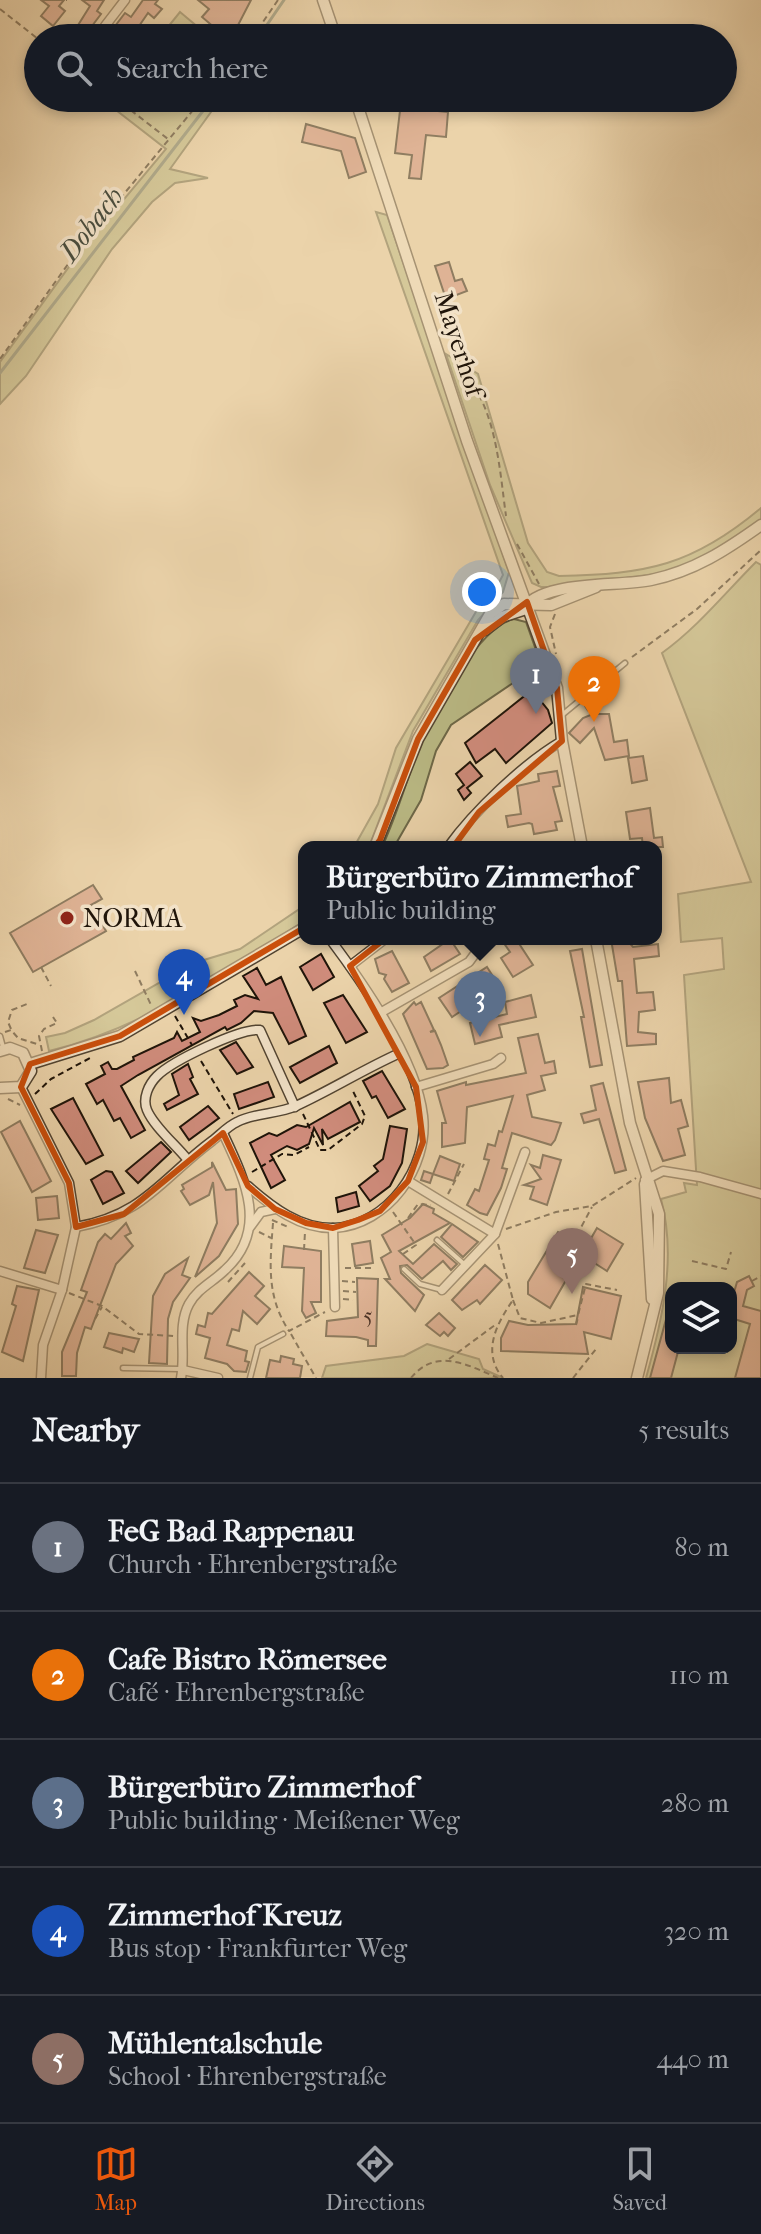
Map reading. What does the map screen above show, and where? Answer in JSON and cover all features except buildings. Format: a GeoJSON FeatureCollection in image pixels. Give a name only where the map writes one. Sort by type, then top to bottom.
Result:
{"type":"FeatureCollection","features":[{"type":"Feature","properties":{"kind":"street"},"geometry":{"type":"LineString","coordinates":[[107,24],[125,0]]}},
{"type":"Feature","properties":{"kind":"street"},"geometry":{"type":"LineString","coordinates":[[323,0],[331,24]]}},
{"type":"Feature","properties":{"kind":"street","name":"Mayerhof"},"geometry":{"type":"LineString","coordinates":[[360,112],[467,441],[557,688],[562,715],[562,741],[581,841]]}},
{"type":"Feature","properties":{"kind":"street"},"geometry":{"type":"LineString","coordinates":[[527,602],[544,592],[651,580],[705,564],[761,525]]}},
{"type":"Feature","properties":{"kind":"street"},"geometry":{"type":"LineString","coordinates":[[377,841],[418,739],[490,614],[504,604],[527,602],[551,605],[596,587]]}},
{"type":"Feature","properties":{"kind":"street"},"geometry":{"type":"LineString","coordinates":[[454,841],[539,757],[562,741]]}},
{"type":"Feature","properties":{"kind":"street"},"geometry":{"type":"LineString","coordinates":[[30,1064],[120,1036],[171,1009],[298,932]]}},
{"type":"Feature","properties":{"kind":"street"},"geometry":{"type":"LineString","coordinates":[[248,1186],[275,1209],[308,1223],[333,1228],[358,1220],[388,1204],[408,1181],[423,1142],[423,1115],[416,1087],[380,1013],[334,945]]}},
{"type":"Feature","properties":{"kind":"street"},"geometry":{"type":"LineString","coordinates":[[350,966],[377,945]]}},
{"type":"Feature","properties":{"kind":"street"},"geometry":{"type":"LineString","coordinates":[[597,945],[630,1123],[644,1176],[659,1214],[661,1261],[653,1313],[637,1378]]}},
{"type":"Feature","properties":{"kind":"street"},"geometry":{"type":"LineString","coordinates":[[380,1013],[469,962],[480,947]]}},
{"type":"Feature","properties":{"kind":"street"},"geometry":{"type":"LineString","coordinates":[[187,1159],[147,1110],[146,1092],[158,1075],[196,1053],[249,1029],[260,1030],[297,1105]]}},
{"type":"Feature","properties":{"kind":"street"},"geometry":{"type":"LineString","coordinates":[[1,1092],[21,1087],[29,1077],[30,1064],[23,1053],[2,1050]]}},
{"type":"Feature","properties":{"kind":"street"},"geometry":{"type":"LineString","coordinates":[[76,1227],[107,1222],[124,1214],[152,1195],[187,1159],[237,1122],[297,1105],[347,1077],[400,1053]]}},
{"type":"Feature","properties":{"kind":"street"},"geometry":{"type":"LineString","coordinates":[[416,1087],[493,1064],[501,1058]]}},
{"type":"Feature","properties":{"kind":"street"},"geometry":{"type":"LineString","coordinates":[[21,1087],[69,1183],[76,1227],[62,1290],[43,1345],[41,1378]]}},
{"type":"Feature","properties":{"kind":"street"},"geometry":{"type":"LineString","coordinates":[[223,1133],[248,1186],[254,1230]]}},
{"type":"Feature","properties":{"kind":"street"},"geometry":{"type":"LineString","coordinates":[[442,1290],[495,1234],[525,1152]]}},
{"type":"Feature","properties":{"kind":"street"},"geometry":{"type":"LineString","coordinates":[[644,1176],[663,1171],[700,1177],[761,1194]]}},
{"type":"Feature","properties":{"kind":"street"},"geometry":{"type":"LineString","coordinates":[[408,1181],[495,1234]]}},
{"type":"Feature","properties":{"kind":"street"},"geometry":{"type":"LineString","coordinates":[[218,1378],[182,1374],[188,1304],[237,1257],[261,1212],[275,1209]]}},
{"type":"Feature","properties":{"kind":"street"},"geometry":{"type":"LineString","coordinates":[[333,1228],[335,1307]]}},
{"type":"Feature","properties":{"kind":"street"},"geometry":{"type":"LineString","coordinates":[[0,1271],[62,1290]]}},
{"type":"Feature","properties":{"kind":"lane"},"geometry":{"type":"LineString","coordinates":[[562,715],[625,663]]}},
{"type":"Feature","properties":{"kind":"lane"},"geometry":{"type":"LineString","coordinates":[[0,1035],[2,1050]]}},
{"type":"Feature","properties":{"kind":"lane"},"geometry":{"type":"LineString","coordinates":[[437,1240],[466,1266]]}},
{"type":"Feature","properties":{"kind":"lane"},"geometry":{"type":"LineString","coordinates":[[404,1269],[420,1284],[442,1290]]}},
{"type":"Feature","properties":{"kind":"lane"},"geometry":{"type":"LineString","coordinates":[[250,1378],[258,1347],[283,1334]]}},
{"type":"Feature","properties":{"kind":"lane"},"geometry":{"type":"LineString","coordinates":[[123,1368],[182,1374]]}},
{"type":"Feature","properties":{"kind":"path"},"geometry":{"type":"LineString","coordinates":[[262,24],[278,0]]}},
{"type":"Feature","properties":{"kind":"path"},"geometry":{"type":"LineString","coordinates":[[0,9],[24,28]]}},
{"type":"Feature","properties":{"kind":"path"},"geometry":{"type":"LineString","coordinates":[[133,112],[169,139]]}},
{"type":"Feature","properties":{"kind":"path"},"geometry":{"type":"LineString","coordinates":[[0,359],[81,246],[191,112]]}},
{"type":"Feature","properties":{"kind":"path"},"geometry":{"type":"LineString","coordinates":[[449,360],[466,374],[478,390],[494,441],[507,521]]}},
{"type":"Feature","properties":{"kind":"path"},"geometry":{"type":"LineString","coordinates":[[516,541],[544,592]]}},
{"type":"Feature","properties":{"kind":"path"},"geometry":{"type":"LineString","coordinates":[[625,663],[697,609],[761,550]]}},
{"type":"Feature","properties":{"kind":"path"},"geometry":{"type":"LineString","coordinates":[[551,605],[555,614],[550,627],[557,655]]}},
{"type":"Feature","properties":{"kind":"path"},"geometry":{"type":"LineString","coordinates":[[581,700],[591,715]]}},
{"type":"Feature","properties":{"kind":"path"},"geometry":{"type":"LineString","coordinates":[[41,967],[51,986]]}},
{"type":"Feature","properties":{"kind":"path"},"geometry":{"type":"LineString","coordinates":[[135,971],[156,1017]]}},
{"type":"Feature","properties":{"kind":"path"},"geometry":{"type":"LineString","coordinates":[[27,1004],[12,1010],[8,1022],[18,1038],[41,1045]]}},
{"type":"Feature","properties":{"kind":"path"},"geometry":{"type":"LineString","coordinates":[[171,1009],[237,1122]]}},
{"type":"Feature","properties":{"kind":"path"},"geometry":{"type":"LineString","coordinates":[[44,1060],[39,1036],[44,1029],[57,1023],[53,1017]]}},
{"type":"Feature","properties":{"kind":"path"},"geometry":{"type":"LineString","coordinates":[[0,1035],[11,1030]]}},
{"type":"Feature","properties":{"kind":"path"},"geometry":{"type":"LineString","coordinates":[[1,1092],[20,1105],[51,1079],[99,1053]]}},
{"type":"Feature","properties":{"kind":"path"},"geometry":{"type":"LineString","coordinates":[[297,1105],[320,1150],[328,1150],[364,1120],[347,1077]]}},
{"type":"Feature","properties":{"kind":"path"},"geometry":{"type":"LineString","coordinates":[[244,1176],[282,1154],[294,1155],[309,1147]]}},
{"type":"Feature","properties":{"kind":"path"},"geometry":{"type":"LineString","coordinates":[[408,1218],[418,1204],[424,1202],[430,1206],[440,1200],[464,1164]]}},
{"type":"Feature","properties":{"kind":"path"},"geometry":{"type":"LineString","coordinates":[[578,1315],[532,1323],[520,1318],[495,1234],[529,1220],[592,1206],[644,1176]]}},
{"type":"Feature","properties":{"kind":"path"},"geometry":{"type":"LineString","coordinates":[[388,1204],[416,1245],[403,1254]]}},
{"type":"Feature","properties":{"kind":"path"},"geometry":{"type":"LineString","coordinates":[[387,1216],[399,1205]]}},
{"type":"Feature","properties":{"kind":"path"},"geometry":{"type":"LineString","coordinates":[[572,1244],[592,1206]]}},
{"type":"Feature","properties":{"kind":"path"},"geometry":{"type":"LineString","coordinates":[[275,1209],[269,1282],[278,1315],[316,1378]]}},
{"type":"Feature","properties":{"kind":"path"},"geometry":{"type":"LineString","coordinates":[[274,1220],[311,1234]]}},
{"type":"Feature","properties":{"kind":"path"},"geometry":{"type":"LineString","coordinates":[[304,1250],[308,1223]]}},
{"type":"Feature","properties":{"kind":"path"},"geometry":{"type":"LineString","coordinates":[[254,1230],[272,1238]]}},
{"type":"Feature","properties":{"kind":"path"},"geometry":{"type":"LineString","coordinates":[[254,1230],[255,1239]]}},
{"type":"Feature","properties":{"kind":"path"},"geometry":{"type":"LineString","coordinates":[[692,1261],[726,1269],[731,1252]]}},
{"type":"Feature","properties":{"kind":"path"},"geometry":{"type":"LineString","coordinates":[[223,1285],[249,1256]]}},
{"type":"Feature","properties":{"kind":"path"},"geometry":{"type":"LineString","coordinates":[[333,1263],[344,1268],[374,1268]]}},
{"type":"Feature","properties":{"kind":"path"},"geometry":{"type":"LineString","coordinates":[[752,1281],[761,1276]]}},
{"type":"Feature","properties":{"kind":"path"},"geometry":{"type":"LineString","coordinates":[[576,1325],[586,1284],[617,1290]]}},
{"type":"Feature","properties":{"kind":"path"},"geometry":{"type":"LineString","coordinates":[[62,1290],[102,1306],[139,1334],[183,1336]]}},
{"type":"Feature","properties":{"kind":"path"},"geometry":{"type":"LineString","coordinates":[[449,1359],[496,1325],[513,1300]]}},
{"type":"Feature","properties":{"kind":"path"},"geometry":{"type":"LineString","coordinates":[[95,1319],[102,1306]]}},
{"type":"Feature","properties":{"kind":"path"},"geometry":{"type":"LineString","coordinates":[[289,1331],[335,1307]]}},
{"type":"Feature","properties":{"kind":"path"},"geometry":{"type":"LineString","coordinates":[[496,1325],[492,1358],[500,1378]]}},
{"type":"Feature","properties":{"kind":"path"},"geometry":{"type":"LineString","coordinates":[[573,1378],[596,1349]]}},
{"type":"Feature","properties":{"kind":"path"},"geometry":{"type":"LineString","coordinates":[[411,1378],[431,1361],[449,1359],[500,1378]]}},
{"type":"Feature","properties":{"kind":"highlighted area"},"geometry":{"type":"Polygon","coordinates":[[[527,602],[557,688],[562,741],[479,812],[386,938],[350,966],[416,1087],[423,1142],[408,1181],[380,1211],[333,1228],[306,1223],[275,1209],[248,1186],[223,1133],[124,1214],[76,1227],[69,1183],[21,1087],[30,1064],[120,1036],[319,919],[380,840],[418,739],[475,640],[527,602]]]}},
{"type":"Feature","properties":{"kind":"green space"},"geometry":{"type":"Polygon","coordinates":[[[180,12],[194,24],[170,24],[180,12]]]}},
{"type":"Feature","properties":{"kind":"green space"},"geometry":{"type":"Polygon","coordinates":[[[119,112],[211,112],[170,169],[208,178],[175,183],[152,202],[112,249],[26,376],[0,404],[0,362],[79,253],[166,149],[119,112]]]}},
{"type":"Feature","properties":{"kind":"green space"},"geometry":{"type":"Polygon","coordinates":[[[376,212],[387,215],[509,572],[503,592],[478,620],[413,731],[371,841],[357,841],[378,804],[396,748],[487,593],[496,588],[503,575],[376,212]]]}},
{"type":"Feature","properties":{"kind":"green space"},"geometry":{"type":"Polygon","coordinates":[[[446,354],[478,374],[528,543],[547,572],[559,576],[643,569],[667,563],[713,543],[761,508],[761,521],[714,553],[669,572],[559,587],[541,587],[532,583],[490,485],[446,354]]]}},
{"type":"Feature","properties":{"kind":"green space"},"geometry":{"type":"Polygon","coordinates":[[[756,562],[761,565],[761,1378],[646,1378],[665,1295],[665,1354],[737,1354],[737,1282],[667,1282],[668,1244],[661,1199],[686,1192],[684,1183],[697,1185],[684,975],[724,969],[722,938],[681,942],[678,894],[751,882],[662,653],[699,621],[756,562]]]}},
{"type":"Feature","properties":{"kind":"green space"},"geometry":{"type":"Polygon","coordinates":[[[514,619],[526,622],[541,664],[451,725],[436,751],[421,800],[397,841],[384,841],[423,738],[438,707],[474,652],[501,625],[514,619]]]}},
{"type":"Feature","properties":{"kind":"green space"},"geometry":{"type":"Polygon","coordinates":[[[298,910],[298,925],[182,997],[117,1029],[49,1051],[46,1037],[65,1033],[94,1020],[194,963],[240,949],[298,910]]]}},
{"type":"Feature","properties":{"kind":"green space"},"geometry":{"type":"Polygon","coordinates":[[[427,1344],[479,1359],[483,1369],[503,1378],[322,1378],[326,1366],[404,1356],[427,1344]]]}},
{"type":"Feature","properties":{"kind":"waterway","name":"Dobach"},"geometry":{"type":"LineString","coordinates":[[268,24],[284,0]]}},
{"type":"Feature","properties":{"kind":"waterway","name":"Dobach"},"geometry":{"type":"LineString","coordinates":[[0,373],[202,112]]}},
{"type":"Feature","properties":{"kind":"place","name":"FeG Bad Rappenau"},"geometry":{"type":"Point","coordinates":[536,714]}},
{"type":"Feature","properties":{"kind":"place","name":"Cafe Bistro Römersee"},"geometry":{"type":"Point","coordinates":[594,722]}},
{"type":"Feature","properties":{"kind":"place","name":"NORMA"},"geometry":{"type":"Point","coordinates":[67,918]}},
{"type":"Feature","properties":{"kind":"place","name":"Zimmerhof Kreuz"},"geometry":{"type":"Point","coordinates":[184,1015]}},
{"type":"Feature","properties":{"kind":"place","name":"Bürgerbüro Zimmerhof"},"geometry":{"type":"Point","coordinates":[480,1037]}},
{"type":"Feature","properties":{"kind":"place","name":"Mühlentalschule"},"geometry":{"type":"Point","coordinates":[572,1294]}}]}
